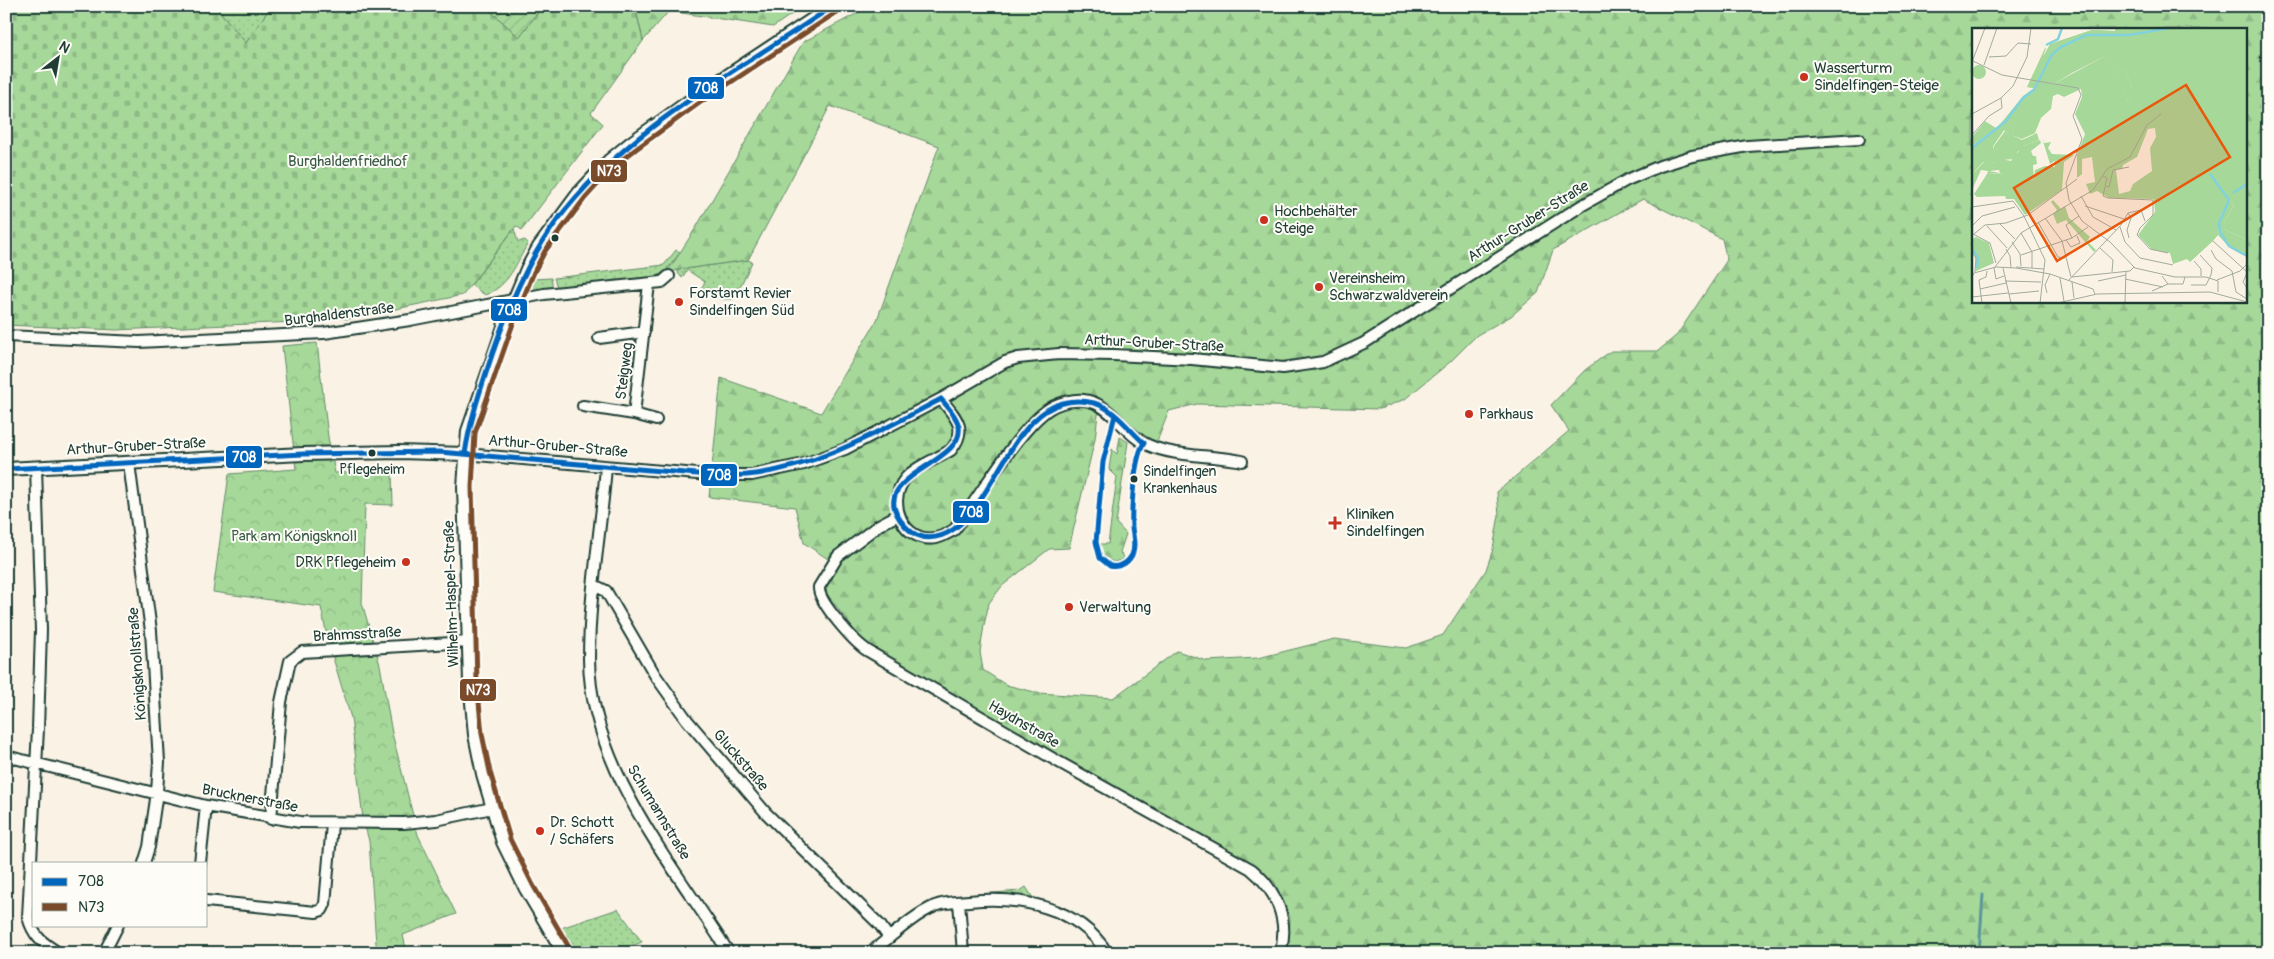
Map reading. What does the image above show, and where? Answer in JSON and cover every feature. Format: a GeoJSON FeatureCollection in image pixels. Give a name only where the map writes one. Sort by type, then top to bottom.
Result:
{"type":"FeatureCollection","features":[{"type":"Feature","properties":{"kind":"street","name":"Wilhelm-Haspel-Straße"},"geometry":{"type":"LineString","coordinates":[[564,953],[511,860],[492,808],[483,774],[471,707],[465,454],[468,432],[513,301],[539,248],[560,217],[584,187],[609,161],[694,98],[833,6]]}},
{"type":"Feature","properties":{"kind":"street","name":"Arthur-Gruber-Straße"},"geometry":{"type":"LineString","coordinates":[[6,469],[303,454],[399,452],[465,454],[709,475],[752,475],[780,470],[845,449],[941,399],[1005,362],[1034,356],[1163,358],[1283,368],[1323,362],[1364,343],[1581,206],[1627,180],[1660,166],[1692,156],[1748,146],[1859,139]]}},
{"type":"Feature","properties":{"kind":"street","name":"Burghaldenstraße"},"geometry":{"type":"LineString","coordinates":[[6,336],[132,342],[305,335],[345,331],[544,294],[662,282],[669,276]]}},
{"type":"Feature","properties":{"kind":"street","name":"Steigweg"},"geometry":{"type":"LineString","coordinates":[[634,414],[649,284]]}},
{"type":"Feature","properties":{"kind":"street","name":"Steigweg"},"geometry":{"type":"LineString","coordinates":[[599,338],[644,332]]}},
{"type":"Feature","properties":{"kind":"street"},"geometry":{"type":"LineString","coordinates":[[941,399],[956,419],[960,435],[951,450],[906,478],[896,496],[895,506],[905,526],[922,536],[936,538],[954,530],[1029,427],[1049,410],[1068,400],[1093,402],[1103,408],[1144,443],[1158,449],[1242,462]]}},
{"type":"Feature","properties":{"kind":"street","name":"Steigweg"},"geometry":{"type":"LineString","coordinates":[[583,406],[634,414],[656,420]]}},
{"type":"Feature","properties":{"kind":"street","name":"Königsknollstraße"},"geometry":{"type":"LineString","coordinates":[[129,463],[151,631],[159,762],[158,792],[150,847],[144,862]]}},
{"type":"Feature","properties":{"kind":"street"},"geometry":{"type":"LineString","coordinates":[[36,467],[41,630],[28,917],[36,936],[43,944],[59,953]]}},
{"type":"Feature","properties":{"kind":"street","name":"Schumannstraße"},"geometry":{"type":"LineString","coordinates":[[606,467],[594,585],[590,648],[590,677],[594,702],[613,766],[635,807],[729,953]]}},
{"type":"Feature","properties":{"kind":"street","name":"Haydnstraße"},"geometry":{"type":"LineString","coordinates":[[898,515],[880,525],[838,556],[819,587],[820,596],[854,641],[1057,761],[1251,869],[1264,882],[1279,907],[1284,935],[1280,953]]}},
{"type":"Feature","properties":{"kind":"street","name":"Gluckstraße"},"geometry":{"type":"LineString","coordinates":[[594,585],[606,591],[655,675],[687,720],[733,776],[806,854],[880,925],[889,938]]}},
{"type":"Feature","properties":{"kind":"street","name":"Brahmsstraße"},"geometry":{"type":"LineString","coordinates":[[271,819],[281,702],[290,661],[295,656],[302,652],[469,642]]}},
{"type":"Feature","properties":{"kind":"street","name":"Brucknerstraße"},"geometry":{"type":"LineString","coordinates":[[6,756],[158,792],[206,806],[271,819],[332,824],[436,820],[492,808]]}},
{"type":"Feature","properties":{"kind":"street"},"geometry":{"type":"LineString","coordinates":[[200,862],[206,806]]}},
{"type":"Feature","properties":{"kind":"street"},"geometry":{"type":"LineString","coordinates":[[208,901],[316,912],[322,910],[325,904],[332,824]]}},
{"type":"Feature","properties":{"kind":"street"},"geometry":{"type":"LineString","coordinates":[[870,953],[934,907],[959,902],[1008,899],[1024,901],[1046,908],[1084,927],[1099,941],[1107,953]]}},
{"type":"Feature","properties":{"kind":"street"},"geometry":{"type":"LineString","coordinates":[[959,902],[963,953]]}},
{"type":"Feature","properties":{"kind":"street"},"geometry":{"type":"LineString","coordinates":[[104,953],[118,926]]}},
{"type":"Feature","properties":{"kind":"green space","name":"Burghaldenfriedhof"},"geometry":{"type":"Polygon","coordinates":[[[6,6],[215,6],[246,43],[271,6],[485,6],[519,37],[543,6],[635,6],[643,41],[591,113],[603,124],[522,230],[516,226],[463,295],[348,319],[333,317],[295,322],[116,330],[6,325],[6,6]]]}},
{"type":"Feature","properties":{"kind":"green space"},"geometry":{"type":"Polygon","coordinates":[[[215,6],[271,6],[246,43],[215,6]]]}},
{"type":"Feature","properties":{"kind":"green space"},"geometry":{"type":"Polygon","coordinates":[[[485,6],[543,6],[519,37],[485,6]]]}},
{"type":"Feature","properties":{"kind":"green space"},"geometry":{"type":"Polygon","coordinates":[[[635,6],[776,6],[795,12],[773,27],[669,11],[643,41],[635,6]]]}},
{"type":"Feature","properties":{"kind":"green space"},"geometry":{"type":"Polygon","coordinates":[[[871,6],[2268,6],[2268,953],[1288,953],[1290,918],[1274,881],[1270,882],[864,643],[827,594],[826,587],[837,565],[804,543],[795,507],[709,497],[721,378],[821,413],[877,320],[939,146],[830,106],[748,260],[678,270],[653,278],[666,272],[672,265],[697,226],[803,42],[871,6]],[[1643,199],[1553,250],[1538,293],[1511,316],[1477,335],[1450,362],[1405,399],[1380,409],[1197,404],[1169,411],[1156,444],[1143,436],[1117,411],[1098,414],[1095,439],[1069,548],[1049,549],[1002,586],[989,603],[980,652],[983,670],[1006,685],[1039,693],[1113,698],[1177,651],[1207,661],[1258,658],[1334,639],[1406,648],[1443,635],[1486,570],[1493,549],[1499,515],[1497,492],[1569,431],[1551,405],[1585,370],[1611,351],[1658,351],[1677,335],[1727,260],[1722,239],[1643,199]]]}},
{"type":"Feature","properties":{"kind":"green space"},"geometry":{"type":"Polygon","coordinates":[[[514,229],[518,242],[525,240],[528,243],[511,274],[500,286],[485,295],[471,285],[514,229]]]}},
{"type":"Feature","properties":{"kind":"green space"},"geometry":{"type":"Polygon","coordinates":[[[676,250],[680,252],[671,264],[662,274],[653,278],[557,287],[554,278],[664,265],[676,250]]]}},
{"type":"Feature","properties":{"kind":"green space"},"geometry":{"type":"Polygon","coordinates":[[[748,260],[752,262],[734,299],[722,299],[700,290],[705,282],[687,270],[682,278],[678,273],[678,270],[748,260]]]}},
{"type":"Feature","properties":{"kind":"green space"},"geometry":{"type":"Polygon","coordinates":[[[551,278],[553,288],[536,290],[531,285],[533,279],[551,278]]]}},
{"type":"Feature","properties":{"kind":"green space","name":"Park am Königsknoll"},"geometry":{"type":"Polygon","coordinates":[[[317,343],[328,437],[335,473],[392,472],[393,505],[365,504],[362,603],[380,665],[392,733],[418,835],[456,914],[403,935],[407,953],[380,953],[376,944],[369,841],[363,819],[351,718],[328,641],[321,607],[213,592],[229,474],[296,469],[282,346],[317,343]]]}},
{"type":"Feature","properties":{"kind":"green space"},"geometry":{"type":"Polygon","coordinates":[[[1120,437],[1128,442],[1116,523],[1126,534],[1120,552],[1124,559],[1114,562],[1102,557],[1099,544],[1108,544],[1117,477],[1109,469],[1112,449],[1117,454],[1120,437]]]}},
{"type":"Feature","properties":{"kind":"green space"},"geometry":{"type":"Polygon","coordinates":[[[1026,887],[1033,898],[1010,895],[979,896],[979,894],[1020,891],[1026,887]]]}},
{"type":"Feature","properties":{"kind":"green space"},"geometry":{"type":"Polygon","coordinates":[[[618,909],[642,942],[614,953],[577,953],[561,928],[618,909]]]}},
{"type":"Feature","properties":{"kind":"waterway"},"geometry":{"type":"LineString","coordinates":[[1979,953],[1983,895]]}},
{"type":"Feature","properties":{"kind":"transit line","name":"708"},"geometry":{"type":"LineString","coordinates":[[465,454],[477,402],[506,318],[536,252],[556,222],[584,188],[649,129],[722,78],[833,6]]}},
{"type":"Feature","properties":{"kind":"transit line","name":"N73"},"geometry":{"type":"LineString","coordinates":[[570,949],[533,885],[510,839],[490,772],[482,734],[477,681],[472,487],[475,433],[515,318],[534,272],[545,251],[585,198],[614,166],[636,149],[698,104],[837,12]]}},
{"type":"Feature","properties":{"kind":"transit line","name":"708"},"geometry":{"type":"LineString","coordinates":[[941,399],[958,423],[956,440],[946,452],[903,483],[895,495],[895,510],[906,527],[911,532],[923,537],[929,538],[948,533],[967,517],[979,502],[1021,436],[1033,421],[1053,407],[1076,401],[1094,403],[1115,414],[1144,443]]}},
{"type":"Feature","properties":{"kind":"transit line","name":"708"},"geometry":{"type":"LineString","coordinates":[[6,469],[303,454],[439,452],[709,475],[747,475],[798,465],[823,456],[871,435],[941,399]]}},
{"type":"Feature","properties":{"kind":"transit line","name":"708"},"geometry":{"type":"LineString","coordinates":[[1115,415],[1103,462],[1096,542],[1100,558],[1110,566],[1120,566],[1125,563],[1133,552],[1134,484],[1138,460],[1144,443]]}},
{"type":"Feature","properties":{"kind":"place","name":"Wasserturm Sindelfingen-Steige"},"geometry":{"type":"Point","coordinates":[1804,77]}},
{"type":"Feature","properties":{"kind":"place","name":"Hochbehälter Steige"},"geometry":{"type":"Point","coordinates":[1264,220]}},
{"type":"Feature","properties":{"kind":"place","name":"Vereinsheim Schwarzwaldverein"},"geometry":{"type":"Point","coordinates":[1319,287]}},
{"type":"Feature","properties":{"kind":"place","name":"Forstamt Revier Sindelfingen Süd"},"geometry":{"type":"Point","coordinates":[679,302]}},
{"type":"Feature","properties":{"kind":"place","name":"Parkhaus"},"geometry":{"type":"Point","coordinates":[1469,414]}},
{"type":"Feature","properties":{"kind":"place","name":"Pflegeheim"},"geometry":{"type":"Point","coordinates":[372,453]}},
{"type":"Feature","properties":{"kind":"place","name":"Sindelfingen Krankenhaus"},"geometry":{"type":"Point","coordinates":[1134,479]}},
{"type":"Feature","properties":{"kind":"place","name":"Kliniken Sindelfingen"},"geometry":{"type":"Point","coordinates":[1335,523]}},
{"type":"Feature","properties":{"kind":"place","name":"DRK Pflegeheim"},"geometry":{"type":"Point","coordinates":[406,562]}},
{"type":"Feature","properties":{"kind":"place","name":"Verwaltung"},"geometry":{"type":"Point","coordinates":[1069,607]}},
{"type":"Feature","properties":{"kind":"place","name":"Dr. Schott / Schäfers"},"geometry":{"type":"Point","coordinates":[540,831]}}]}
